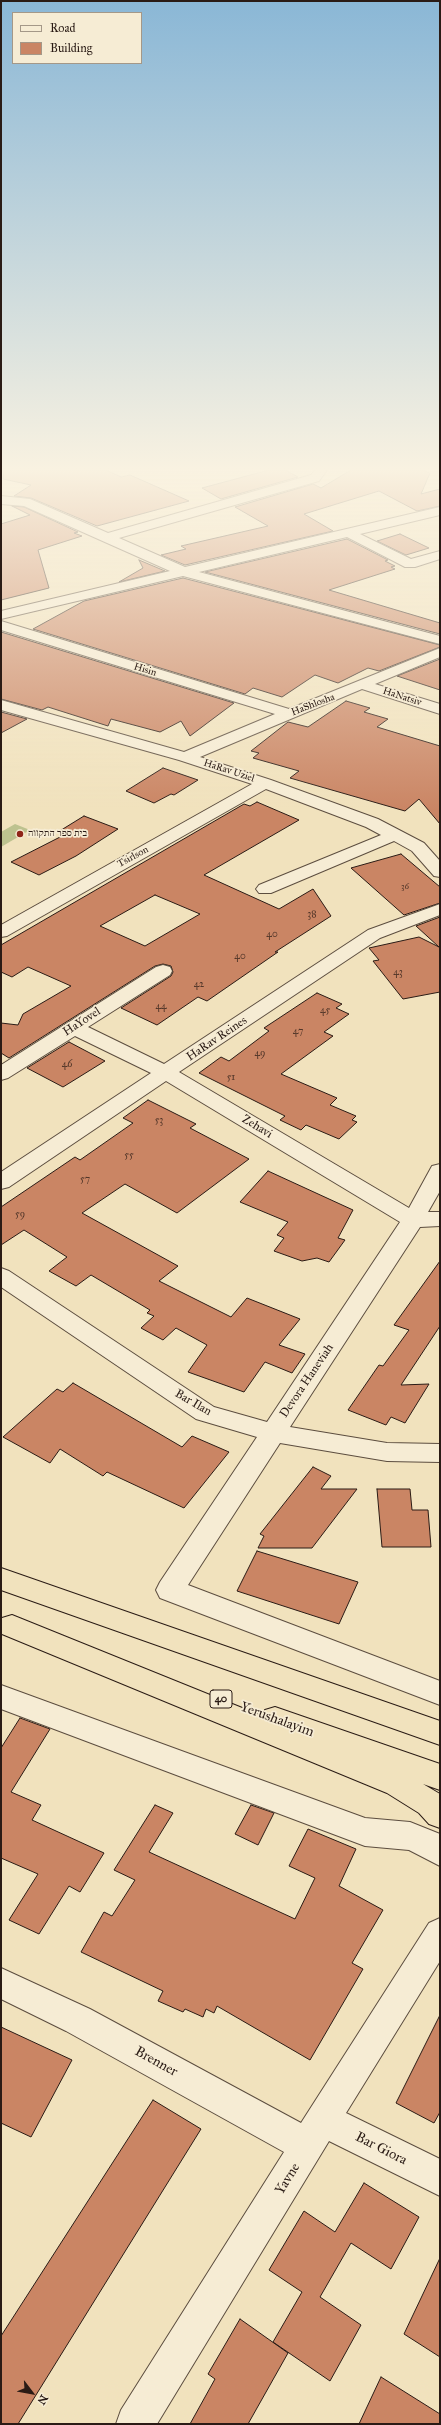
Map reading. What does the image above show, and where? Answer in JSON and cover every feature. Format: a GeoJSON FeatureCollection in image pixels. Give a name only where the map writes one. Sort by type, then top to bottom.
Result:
{"type":"FeatureCollection","features":[{"type":"Feature","properties":{"kind":"highway"},"geometry":{"type":"LineString","coordinates":[[1,1579],[440,1733]]}},
{"type":"Feature","properties":{"kind":"highway"},"geometry":{"type":"LineString","coordinates":[[6,1624],[398,1784],[430,1804],[440,1816]]}},
{"type":"Feature","properties":{"kind":"highway","name":"Yerushalayim"},"geometry":{"type":"LineString","coordinates":[[6,1624],[440,1778]]}},
{"type":"Feature","properties":{"kind":"street"},"geometry":{"type":"LineString","coordinates":[[1,615],[136,583]]}},
{"type":"Feature","properties":{"kind":"street"},"geometry":{"type":"LineString","coordinates":[[226,583],[440,640]]}},
{"type":"Feature","properties":{"kind":"street","name":"Hisin"},"geometry":{"type":"LineString","coordinates":[[1,626],[290,714]]}},
{"type":"Feature","properties":{"kind":"street","name":"HaShlosha"},"geometry":{"type":"LineString","coordinates":[[185,757],[440,652]]}},
{"type":"Feature","properties":{"kind":"street","name":"HaNatsiv"},"geometry":{"type":"LineString","coordinates":[[363,685],[440,709]]}},
{"type":"Feature","properties":{"kind":"street","name":"HaRav Uziel"},"geometry":{"type":"LineString","coordinates":[[1,705],[185,757],[265,783],[372,822],[418,847],[440,872]]}},
{"type":"Feature","properties":{"kind":"street","name":"Tsirlson"},"geometry":{"type":"LineString","coordinates":[[1,932],[265,783]]}},
{"type":"Feature","properties":{"kind":"street"},"geometry":{"type":"LineString","coordinates":[[265,889],[395,835]]}},
{"type":"Feature","properties":{"kind":"street","name":"HaRav Reines"},"geometry":{"type":"LineString","coordinates":[[1,1182],[374,934],[440,910]]}},
{"type":"Feature","properties":{"kind":"street","name":"HaYovel"},"geometry":{"type":"LineString","coordinates":[[1,1074],[163,971]]}},
{"type":"Feature","properties":{"kind":"street","name":"Zehavi"},"geometry":{"type":"LineString","coordinates":[[74,1028],[166,1073],[413,1220]]}},
{"type":"Feature","properties":{"kind":"street","name":"Devora Haneviah"},"geometry":{"type":"LineString","coordinates":[[440,1171],[413,1220],[170,1590],[440,1693]]}},
{"type":"Feature","properties":{"kind":"street"},"geometry":{"type":"LineString","coordinates":[[413,1220],[440,1219]]}},
{"type":"Feature","properties":{"kind":"street","name":"Bar Ilan"},"geometry":{"type":"LineString","coordinates":[[1,1276],[205,1413],[273,1433],[387,1452],[440,1453]]}},
{"type":"Feature","properties":{"kind":"street"},"geometry":{"type":"LineString","coordinates":[[1,1697],[365,1832],[382,1835],[410,1836],[435,1846],[440,1852]]}},
{"type":"Feature","properties":{"kind":"street","name":"Yavne"},"geometry":{"type":"LineString","coordinates":[[135,2424],[440,1933]]}},
{"type":"Feature","properties":{"kind":"street","name":"Brenner"},"geometry":{"type":"LineString","coordinates":[[1,1983],[315,2133]]}},
{"type":"Feature","properties":{"kind":"street","name":"Bar Giora"},"geometry":{"type":"LineString","coordinates":[[315,2133],[440,2178]]}},
{"type":"Feature","properties":{"kind":"green space"},"geometry":{"type":"Polygon","coordinates":[[[15,824],[30,830],[1,847],[1,832],[15,824]]]}},
{"type":"Feature","properties":{"kind":"building"},"geometry":{"type":"Polygon","coordinates":[[[1,583],[48,583],[49,588],[1,600],[1,583]]]}},
{"type":"Feature","properties":{"kind":"building"},"geometry":{"type":"Polygon","coordinates":[[[161,583],[203,583],[440,645],[440,647],[379,671],[368,668],[338,683],[315,675],[282,697],[253,688],[245,694],[33,629],[84,601],[161,583]]]}},
{"type":"Feature","properties":{"kind":"building"},"geometry":{"type":"Polygon","coordinates":[[[247,583],[350,583],[329,590],[440,623],[440,634],[247,583]]]}},
{"type":"Feature","properties":{"kind":"building"},"geometry":{"type":"Polygon","coordinates":[[[1,632],[234,703],[190,736],[181,721],[160,732],[111,719],[108,726],[48,707],[42,710],[1,699],[1,632]]]}},
{"type":"Feature","properties":{"kind":"building"},"geometry":{"type":"Polygon","coordinates":[[[440,659],[440,690],[397,676],[440,659]]]}},
{"type":"Feature","properties":{"kind":"building"},"geometry":{"type":"Polygon","coordinates":[[[346,701],[370,708],[364,712],[388,719],[377,727],[440,746],[440,824],[419,799],[405,811],[290,778],[299,771],[253,758],[259,753],[251,751],[288,722],[308,727],[346,701]]]}},
{"type":"Feature","properties":{"kind":"building"},"geometry":{"type":"Polygon","coordinates":[[[1,712],[27,719],[1,733],[1,712]]]}},
{"type":"Feature","properties":{"kind":"building"},"geometry":{"type":"Polygon","coordinates":[[[163,768],[198,780],[174,795],[171,794],[154,803],[126,791],[163,768]]]}},
{"type":"Feature","properties":{"kind":"building"},"geometry":{"type":"Polygon","coordinates":[[[257,802],[299,820],[204,875],[279,909],[313,889],[331,916],[275,952],[278,952],[207,1001],[198,997],[157,1025],[121,1008],[171,976],[173,972],[171,966],[163,964],[155,966],[9,1058],[1,1053],[1,1023],[18,1025],[23,1014],[71,986],[28,967],[12,977],[1,972],[1,945],[244,804],[250,806],[257,802]],[[155,895],[100,926],[145,946],[200,914],[155,895]]]}},
{"type":"Feature","properties":{"kind":"building"},"geometry":{"type":"Polygon","coordinates":[[[84,816],[118,829],[76,856],[39,875],[11,862],[64,835],[58,832],[84,816]]]}},
{"type":"Feature","properties":{"kind":"building"},"geometry":{"type":"Polygon","coordinates":[[[401,854],[440,887],[440,903],[404,915],[351,868],[401,854]]]}},
{"type":"Feature","properties":{"kind":"building"},"geometry":{"type":"Polygon","coordinates":[[[440,917],[440,992],[403,999],[373,961],[379,960],[369,948],[419,937],[439,947],[416,926],[440,917]]]}},
{"type":"Feature","properties":{"kind":"building"},"geometry":{"type":"Polygon","coordinates":[[[317,993],[342,1004],[336,1008],[349,1014],[324,1032],[333,1036],[281,1074],[337,1098],[330,1105],[356,1116],[352,1120],[357,1122],[339,1139],[306,1125],[301,1130],[280,1120],[285,1116],[199,1073],[221,1057],[229,1061],[269,1031],[264,1028],[317,993]]]}},
{"type":"Feature","properties":{"kind":"building"},"geometry":{"type":"Polygon","coordinates":[[[69,1042],[105,1061],[63,1087],[27,1068],[69,1042]]]}},
{"type":"Feature","properties":{"kind":"building"},"geometry":{"type":"Polygon","coordinates":[[[148,1100],[196,1124],[190,1128],[249,1159],[177,1213],[125,1184],[82,1213],[178,1266],[159,1281],[231,1317],[247,1298],[300,1319],[279,1345],[305,1354],[292,1373],[265,1362],[244,1392],[188,1372],[207,1345],[176,1328],[163,1340],[141,1328],[154,1316],[147,1313],[150,1310],[91,1275],[76,1286],[49,1271],[67,1257],[24,1230],[1,1245],[1,1207],[75,1157],[80,1160],[133,1123],[123,1118],[148,1100]]]}},
{"type":"Feature","properties":{"kind":"building"},"geometry":{"type":"Polygon","coordinates":[[[268,1171],[353,1210],[338,1238],[345,1240],[329,1262],[317,1258],[302,1261],[274,1251],[284,1238],[277,1235],[288,1222],[240,1202],[268,1171]]]}},
{"type":"Feature","properties":{"kind":"building"},"geometry":{"type":"Polygon","coordinates":[[[440,1261],[440,1326],[401,1385],[429,1384],[405,1423],[391,1417],[386,1425],[348,1410],[379,1365],[383,1366],[409,1330],[394,1325],[440,1261]]]}},
{"type":"Feature","properties":{"kind":"building"},"geometry":{"type":"Polygon","coordinates":[[[73,1383],[182,1447],[192,1436],[229,1452],[184,1508],[107,1472],[103,1476],[60,1449],[50,1463],[3,1437],[57,1389],[63,1392],[73,1383]]]}},
{"type":"Feature","properties":{"kind":"building"},"geometry":{"type":"Polygon","coordinates":[[[313,1467],[331,1476],[321,1489],[357,1489],[312,1548],[258,1548],[264,1536],[260,1534],[313,1467]]]}},
{"type":"Feature","properties":{"kind":"building"},"geometry":{"type":"Polygon","coordinates":[[[377,1489],[410,1489],[412,1510],[428,1510],[431,1547],[382,1547],[377,1489]]]}},
{"type":"Feature","properties":{"kind":"building"},"geometry":{"type":"Polygon","coordinates":[[[257,1551],[358,1582],[339,1624],[237,1591],[257,1551]]]}},
{"type":"Feature","properties":{"kind":"building"},"geometry":{"type":"Polygon","coordinates":[[[20,1718],[50,1729],[11,1792],[41,1805],[32,1820],[104,1853],[80,1892],[69,1886],[39,1934],[9,1920],[38,1874],[1,1858],[1,1748],[20,1718]]]}},
{"type":"Feature","properties":{"kind":"building"},"geometry":{"type":"Polygon","coordinates":[[[155,1805],[173,1813],[149,1852],[295,1919],[315,1878],[289,1866],[308,1829],[356,1849],[339,1886],[383,1910],[352,1963],[363,1969],[310,2060],[217,2006],[214,2013],[206,2009],[203,2017],[185,2009],[183,2012],[158,2001],[163,1991],[81,1952],[104,1912],[112,1916],[135,1880],[114,1870],[155,1805]]]}},
{"type":"Feature","properties":{"kind":"building"},"geometry":{"type":"Polygon","coordinates":[[[251,1805],[274,1813],[258,1845],[235,1834],[251,1805]]]}},
{"type":"Feature","properties":{"kind":"building"},"geometry":{"type":"Polygon","coordinates":[[[440,2015],[440,2112],[434,2123],[396,2103],[440,2015]]]}},
{"type":"Feature","properties":{"kind":"building"},"geometry":{"type":"Polygon","coordinates":[[[1,2027],[72,2060],[31,2137],[1,2123],[1,2027]]]}},
{"type":"Feature","properties":{"kind":"building"},"geometry":{"type":"Polygon","coordinates":[[[153,2100],[201,2129],[18,2424],[1,2424],[1,2336],[153,2100]]]}},
{"type":"Feature","properties":{"kind":"building"},"geometry":{"type":"Polygon","coordinates":[[[364,2183],[419,2217],[391,2269],[351,2243],[320,2297],[361,2325],[330,2381],[273,2342],[302,2292],[269,2270],[304,2211],[335,2232],[364,2183]]]}},
{"type":"Feature","properties":{"kind":"building"},"geometry":{"type":"Polygon","coordinates":[[[440,2258],[440,2357],[404,2334],[440,2258]]]}},
{"type":"Feature","properties":{"kind":"building"},"geometry":{"type":"Polygon","coordinates":[[[240,2319],[288,2353],[248,2424],[190,2424],[215,2379],[208,2374],[240,2319]]]}},
{"type":"Feature","properties":{"kind":"building"},"geometry":{"type":"Polygon","coordinates":[[[381,2377],[440,2414],[440,2424],[359,2424],[381,2377]]]}},
{"type":"Feature","properties":{"kind":"place","name":"בית ספר התקווה"},"geometry":{"type":"Point","coordinates":[20,834]}}]}
